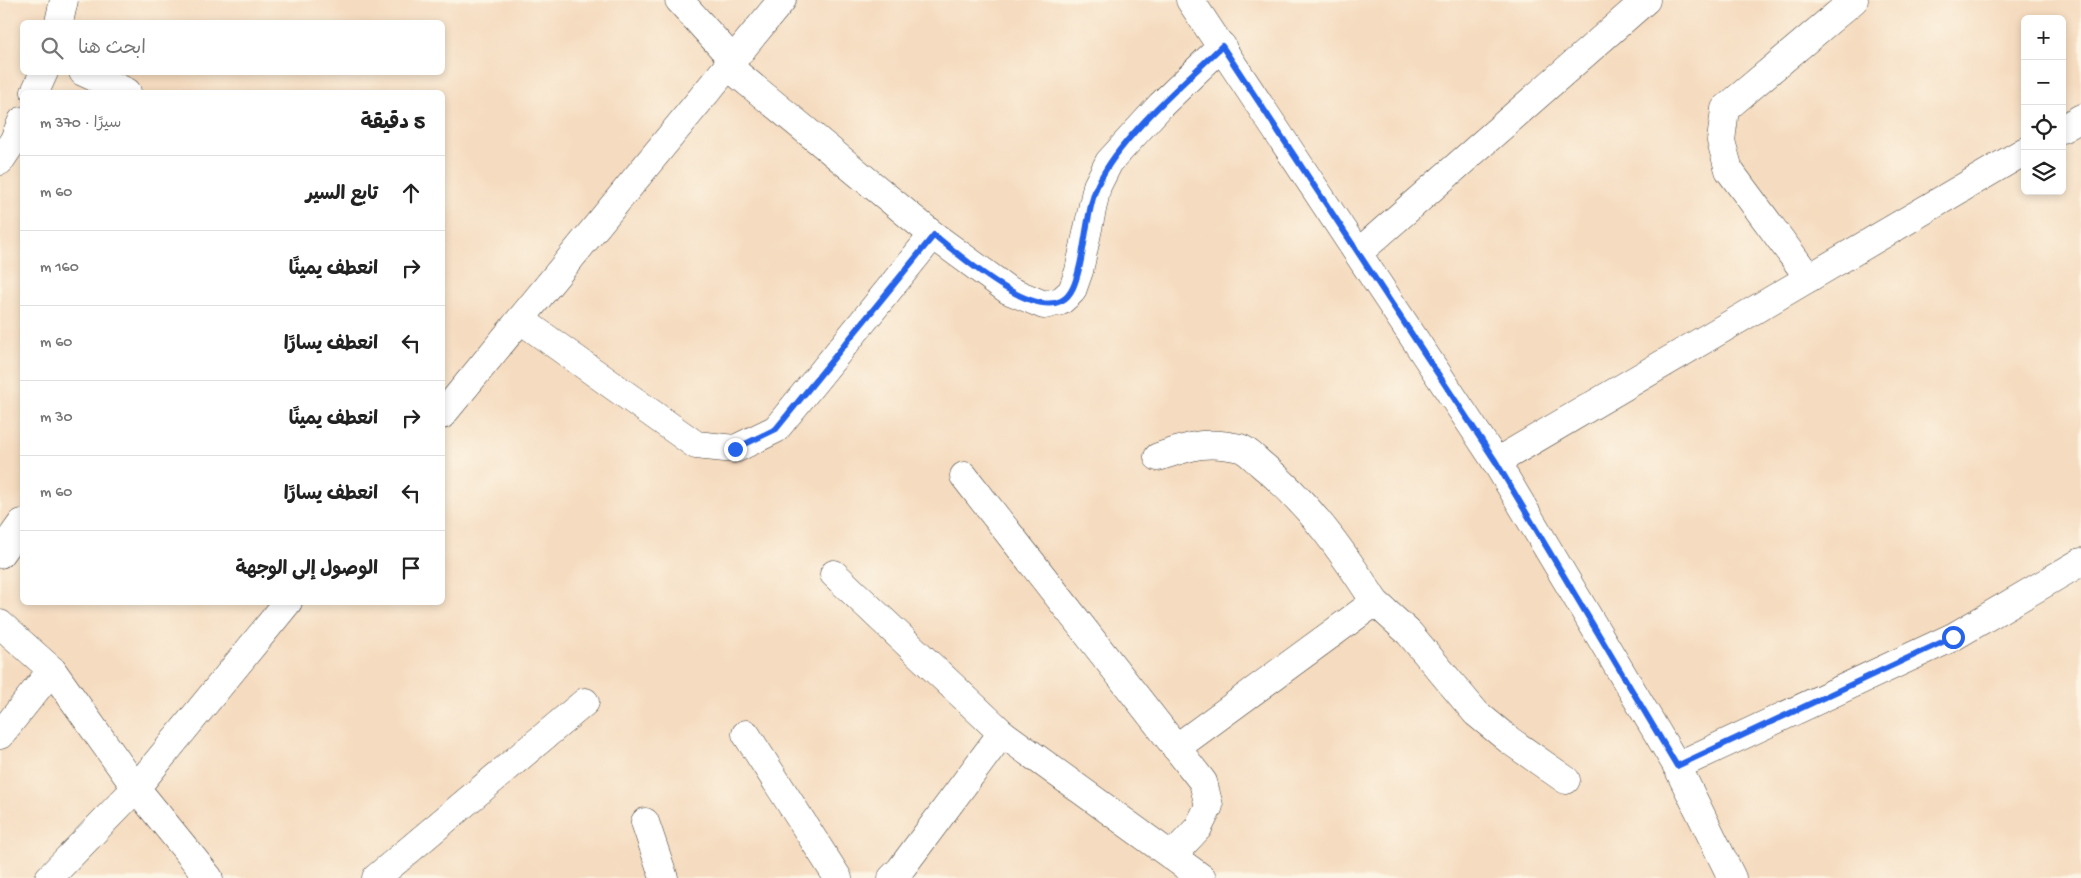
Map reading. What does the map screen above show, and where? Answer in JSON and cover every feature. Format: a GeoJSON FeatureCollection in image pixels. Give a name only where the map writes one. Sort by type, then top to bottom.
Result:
{"type":"FeatureCollection","features":[{"type":"Feature","properties":{"kind":"street"},"geometry":{"type":"LineString","coordinates":[[59,20],[64,0]]}},
{"type":"Feature","properties":{"kind":"street"},"geometry":{"type":"LineString","coordinates":[[679,0],[732,64],[934,235],[1008,290],[1044,305],[1061,301],[1072,291],[1079,271],[1096,186],[1109,162],[1161,105],[1222,46]]}},
{"type":"Feature","properties":{"kind":"street"},"geometry":{"type":"LineString","coordinates":[[445,411],[732,64],[782,0]]}},
{"type":"Feature","properties":{"kind":"street"},"geometry":{"type":"LineString","coordinates":[[1190,0],[1496,462],[1677,766],[1732,878]]}},
{"type":"Feature","properties":{"kind":"street"},"geometry":{"type":"LineString","coordinates":[[1358,254],[1646,0]]}},
{"type":"Feature","properties":{"kind":"street"},"geometry":{"type":"LineString","coordinates":[[1809,278],[1729,170],[1721,141],[1725,108],[1854,0]]}},
{"type":"Feature","properties":{"kind":"street"},"geometry":{"type":"LineString","coordinates":[[36,90],[43,75]]}},
{"type":"Feature","properties":{"kind":"street"},"geometry":{"type":"LineString","coordinates":[[90,75],[123,90]]}},
{"type":"Feature","properties":{"kind":"street"},"geometry":{"type":"LineString","coordinates":[[2066,127],[2081,118]]}},
{"type":"Feature","properties":{"kind":"street"},"geometry":{"type":"LineString","coordinates":[[0,160],[14,140],[20,126]]}},
{"type":"Feature","properties":{"kind":"street"},"geometry":{"type":"LineString","coordinates":[[1496,462],[2021,153]]}},
{"type":"Feature","properties":{"kind":"street"},"geometry":{"type":"LineString","coordinates":[[521,320],[696,445],[735,449],[776,429],[934,235]]}},
{"type":"Feature","properties":{"kind":"street"},"geometry":{"type":"LineString","coordinates":[[1158,457],[1201,443],[1242,449],[1283,481],[1318,521],[1347,559],[1375,602],[1409,633],[1476,713],[1509,740],[1566,780]]}},
{"type":"Feature","properties":{"kind":"street"},"geometry":{"type":"LineString","coordinates":[[964,476],[1203,782],[1209,806],[1198,828],[1172,856]]}},
{"type":"Feature","properties":{"kind":"street"},"geometry":{"type":"LineString","coordinates":[[0,554],[20,526]]}},
{"type":"Feature","properties":{"kind":"street"},"geometry":{"type":"LineString","coordinates":[[1677,766],[1953,637],[2081,562]]}},
{"type":"Feature","properties":{"kind":"street"},"geometry":{"type":"LineString","coordinates":[[834,574],[1002,733],[1202,878]]}},
{"type":"Feature","properties":{"kind":"street"},"geometry":{"type":"LineString","coordinates":[[1176,748],[1375,602]]}},
{"type":"Feature","properties":{"kind":"street"},"geometry":{"type":"LineString","coordinates":[[49,878],[136,788],[286,605]]}},
{"type":"Feature","properties":{"kind":"street"},"geometry":{"type":"LineString","coordinates":[[0,624],[52,670],[136,788],[208,878]]}},
{"type":"Feature","properties":{"kind":"street"},"geometry":{"type":"LineString","coordinates":[[0,736],[52,670]]}},
{"type":"Feature","properties":{"kind":"street"},"geometry":{"type":"LineString","coordinates":[[376,878],[585,702]]}},
{"type":"Feature","properties":{"kind":"street"},"geometry":{"type":"LineString","coordinates":[[892,878],[900,870],[1002,733]]}},
{"type":"Feature","properties":{"kind":"street"},"geometry":{"type":"LineString","coordinates":[[746,734],[838,878]]}},
{"type":"Feature","properties":{"kind":"street"},"geometry":{"type":"LineString","coordinates":[[645,822],[664,878]]}},
{"type":"Feature","properties":{"kind":"route"},"geometry":{"type":"LineString","coordinates":[[735,449],[776,429],[934,235],[1008,290],[1044,305],[1061,301],[1072,291],[1079,271],[1096,186],[1109,162],[1161,105],[1222,46],[1496,462],[1677,766],[1953,637]]}}]}
